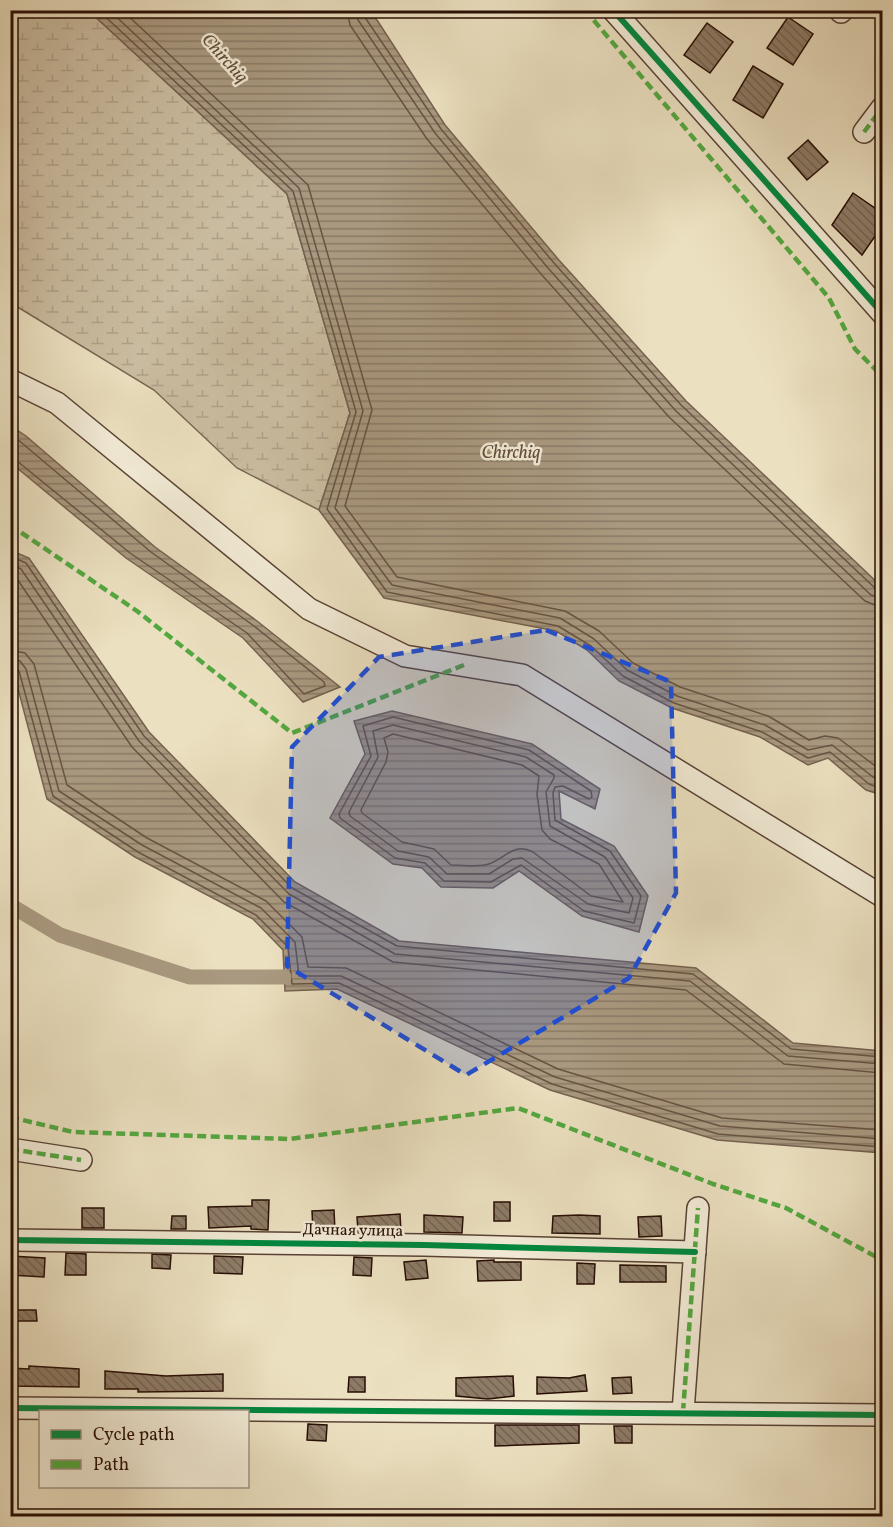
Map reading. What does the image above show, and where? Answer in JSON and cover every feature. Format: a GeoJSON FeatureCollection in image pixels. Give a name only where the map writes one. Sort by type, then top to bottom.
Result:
{"type":"FeatureCollection","features":[{"type":"Feature","properties":{"kind":"street"},"geometry":{"type":"LineString","coordinates":[[612,10],[882,314]]}},
{"type":"Feature","properties":{"kind":"street"},"geometry":{"type":"LineString","coordinates":[[864,132],[882,108]]}},
{"type":"Feature","properties":{"kind":"street"},"geometry":{"type":"LineString","coordinates":[[10,380],[57,403],[309,609],[405,656],[522,675],[882,896]]}},
{"type":"Feature","properties":{"kind":"street"},"geometry":{"type":"LineString","coordinates":[[10,1149],[81,1160]]}},
{"type":"Feature","properties":{"kind":"street"},"geometry":{"type":"LineString","coordinates":[[683,1412],[698,1208]]}},
{"type":"Feature","properties":{"kind":"street","name":"Дачная улица"},"geometry":{"type":"LineString","coordinates":[[10,1240],[695,1252]]}},
{"type":"Feature","properties":{"kind":"street"},"geometry":{"type":"LineString","coordinates":[[10,1408],[882,1415]]}},
{"type":"Feature","properties":{"kind":"highlighted area"},"geometry":{"type":"Polygon","coordinates":[[[546,630],[671,682],[676,893],[629,978],[466,1075],[287,966],[292,747],[379,657],[546,630]]]}},
{"type":"Feature","properties":{"kind":"green space"},"geometry":{"type":"Polygon","coordinates":[[[10,11],[89,11],[287,194],[350,413],[319,510],[237,468],[154,390],[11,303],[10,11]]]}},
{"type":"Feature","properties":{"kind":"water","name":"Chirchiq"},"geometry":{"type":"Polygon","coordinates":[[[367,10],[377,20],[445,125],[558,259],[686,401],[882,587],[882,795],[866,790],[828,758],[808,765],[760,737],[672,708],[619,681],[587,650],[556,631],[384,598],[319,510],[350,413],[287,194],[89,11],[367,10]]]}},
{"type":"Feature","properties":{"kind":"water"},"geometry":{"type":"Polygon","coordinates":[[[11,426],[26,436],[155,547],[257,621],[340,687],[303,702],[243,638],[126,558],[11,463],[11,426]]]}},
{"type":"Feature","properties":{"kind":"water"},"geometry":{"type":"Polygon","coordinates":[[[10,550],[29,558],[149,732],[295,882],[399,941],[696,968],[793,1043],[882,1051],[882,1153],[717,1140],[550,1090],[337,989],[285,991],[283,950],[253,919],[135,857],[47,799],[11,662],[10,550]]]}},
{"type":"Feature","properties":{"kind":"water"},"geometry":{"type":"Polygon","coordinates":[[[392,711],[532,744],[600,789],[595,809],[559,791],[561,819],[614,846],[648,896],[639,932],[582,916],[519,871],[493,888],[441,887],[422,868],[393,864],[330,818],[365,754],[354,721],[392,711]]]}},
{"type":"Feature","properties":{"kind":"building"},"geometry":{"type":"Polygon","coordinates":[[[788,17],[813,34],[793,65],[767,48],[788,17]]]}},
{"type":"Feature","properties":{"kind":"building"},"geometry":{"type":"Polygon","coordinates":[[[707,23],[733,42],[710,73],[684,55],[707,23]]]}},
{"type":"Feature","properties":{"kind":"building"},"geometry":{"type":"Polygon","coordinates":[[[753,66],[783,84],[763,118],[733,100],[753,66]]]}},
{"type":"Feature","properties":{"kind":"building"},"geometry":{"type":"Polygon","coordinates":[[[808,140],[828,162],[807,180],[788,158],[808,140]]]}},
{"type":"Feature","properties":{"kind":"building"},"geometry":{"type":"Polygon","coordinates":[[[853,193],[882,213],[882,226],[862,255],[832,225],[853,193]]]}},
{"type":"Feature","properties":{"kind":"building"},"geometry":{"type":"Polygon","coordinates":[[[252,1200],[269,1200],[268,1230],[251,1229],[251,1226],[209,1228],[208,1207],[252,1206],[252,1200]]]}},
{"type":"Feature","properties":{"kind":"building"},"geometry":{"type":"Polygon","coordinates":[[[494,1202],[510,1202],[510,1221],[494,1221],[494,1202]]]}},
{"type":"Feature","properties":{"kind":"building"},"geometry":{"type":"Polygon","coordinates":[[[82,1208],[104,1208],[104,1228],[82,1228],[82,1208]]]}},
{"type":"Feature","properties":{"kind":"building"},"geometry":{"type":"Polygon","coordinates":[[[334,1210],[335,1231],[313,1231],[312,1211],[334,1210]]]}},
{"type":"Feature","properties":{"kind":"building"},"geometry":{"type":"Polygon","coordinates":[[[400,1214],[401,1232],[358,1231],[357,1217],[400,1214]]]}},
{"type":"Feature","properties":{"kind":"building"},"geometry":{"type":"Polygon","coordinates":[[[424,1215],[463,1217],[462,1233],[424,1232],[424,1215]]]}},
{"type":"Feature","properties":{"kind":"building"},"geometry":{"type":"Polygon","coordinates":[[[172,1216],[186,1216],[186,1229],[171,1229],[172,1216]]]}},
{"type":"Feature","properties":{"kind":"building"},"geometry":{"type":"Polygon","coordinates":[[[553,1216],[600,1216],[600,1234],[552,1233],[553,1216]]]}},
{"type":"Feature","properties":{"kind":"building"},"geometry":{"type":"Polygon","coordinates":[[[661,1216],[662,1236],[639,1237],[638,1217],[661,1216]]]}},
{"type":"Feature","properties":{"kind":"building"},"geometry":{"type":"Polygon","coordinates":[[[66,1253],[86,1254],[86,1275],[65,1275],[66,1253]]]}},
{"type":"Feature","properties":{"kind":"building"},"geometry":{"type":"Polygon","coordinates":[[[152,1254],[171,1255],[170,1269],[152,1268],[152,1254]]]}},
{"type":"Feature","properties":{"kind":"building"},"geometry":{"type":"Polygon","coordinates":[[[10,1256],[45,1258],[44,1277],[10,1275],[10,1256]]]}},
{"type":"Feature","properties":{"kind":"building"},"geometry":{"type":"Polygon","coordinates":[[[214,1256],[243,1257],[242,1274],[214,1273],[214,1256]]]}},
{"type":"Feature","properties":{"kind":"building"},"geometry":{"type":"Polygon","coordinates":[[[354,1257],[372,1258],[371,1276],[353,1275],[354,1257]]]}},
{"type":"Feature","properties":{"kind":"building"},"geometry":{"type":"Polygon","coordinates":[[[426,1260],[428,1278],[406,1280],[404,1262],[426,1260]]]}},
{"type":"Feature","properties":{"kind":"building"},"geometry":{"type":"Polygon","coordinates":[[[494,1260],[494,1262],[521,1262],[521,1280],[478,1281],[477,1261],[494,1260]]]}},
{"type":"Feature","properties":{"kind":"building"},"geometry":{"type":"Polygon","coordinates":[[[577,1263],[595,1264],[594,1284],[577,1284],[577,1263]]]}},
{"type":"Feature","properties":{"kind":"building"},"geometry":{"type":"Polygon","coordinates":[[[620,1265],[666,1266],[666,1282],[620,1282],[620,1265]]]}},
{"type":"Feature","properties":{"kind":"building"},"geometry":{"type":"Polygon","coordinates":[[[10,1310],[36,1310],[37,1321],[10,1321],[10,1310]]]}},
{"type":"Feature","properties":{"kind":"building"},"geometry":{"type":"Polygon","coordinates":[[[29,1366],[79,1369],[79,1387],[10,1386],[10,1368],[29,1369],[29,1366]]]}},
{"type":"Feature","properties":{"kind":"building"},"geometry":{"type":"Polygon","coordinates":[[[105,1371],[166,1376],[223,1374],[223,1391],[138,1392],[138,1389],[105,1389],[105,1371]]]}},
{"type":"Feature","properties":{"kind":"building"},"geometry":{"type":"Polygon","coordinates":[[[585,1375],[587,1391],[537,1394],[537,1377],[569,1378],[585,1375]]]}},
{"type":"Feature","properties":{"kind":"building"},"geometry":{"type":"Polygon","coordinates":[[[513,1376],[514,1396],[488,1399],[456,1396],[456,1378],[513,1376]]]}},
{"type":"Feature","properties":{"kind":"building"},"geometry":{"type":"Polygon","coordinates":[[[349,1377],[365,1377],[365,1392],[348,1392],[349,1377]]]}},
{"type":"Feature","properties":{"kind":"building"},"geometry":{"type":"Polygon","coordinates":[[[631,1377],[632,1393],[613,1394],[612,1378],[631,1377]]]}},
{"type":"Feature","properties":{"kind":"building"},"geometry":{"type":"Polygon","coordinates":[[[308,1424],[327,1425],[326,1441],[307,1440],[308,1424]]]}},
{"type":"Feature","properties":{"kind":"building"},"geometry":{"type":"Polygon","coordinates":[[[495,1425],[579,1425],[579,1443],[495,1446],[495,1425]]]}},
{"type":"Feature","properties":{"kind":"building"},"geometry":{"type":"Polygon","coordinates":[[[614,1426],[632,1426],[632,1443],[615,1443],[614,1426]]]}},
{"type":"Feature","properties":{"kind":"waterway"},"geometry":{"type":"LineString","coordinates":[[10,905],[60,935],[190,977],[284,977]]}},
{"type":"Feature","properties":{"kind":"marked path"},"geometry":{"type":"LineString","coordinates":[[585,10],[829,298],[855,349],[882,376]]}},
{"type":"Feature","properties":{"kind":"marked path"},"geometry":{"type":"LineString","coordinates":[[864,132],[882,108]]}},
{"type":"Feature","properties":{"kind":"marked path"},"geometry":{"type":"LineString","coordinates":[[10,525],[137,611],[292,733],[464,665]]}},
{"type":"Feature","properties":{"kind":"marked path"},"geometry":{"type":"LineString","coordinates":[[10,1117],[73,1132],[290,1139],[518,1108],[713,1184],[786,1208],[882,1260]]}},
{"type":"Feature","properties":{"kind":"marked path"},"geometry":{"type":"LineString","coordinates":[[10,1149],[81,1160]]}},
{"type":"Feature","properties":{"kind":"marked path"},"geometry":{"type":"LineString","coordinates":[[683,1412],[698,1208]]}},
{"type":"Feature","properties":{"kind":"cycle path"},"geometry":{"type":"LineString","coordinates":[[613,10],[882,313]]}},
{"type":"Feature","properties":{"kind":"cycle path"},"geometry":{"type":"LineString","coordinates":[[10,1240],[424,1245],[695,1252]]}},
{"type":"Feature","properties":{"kind":"cycle path"},"geometry":{"type":"LineString","coordinates":[[10,1408],[882,1415]]}}]}
